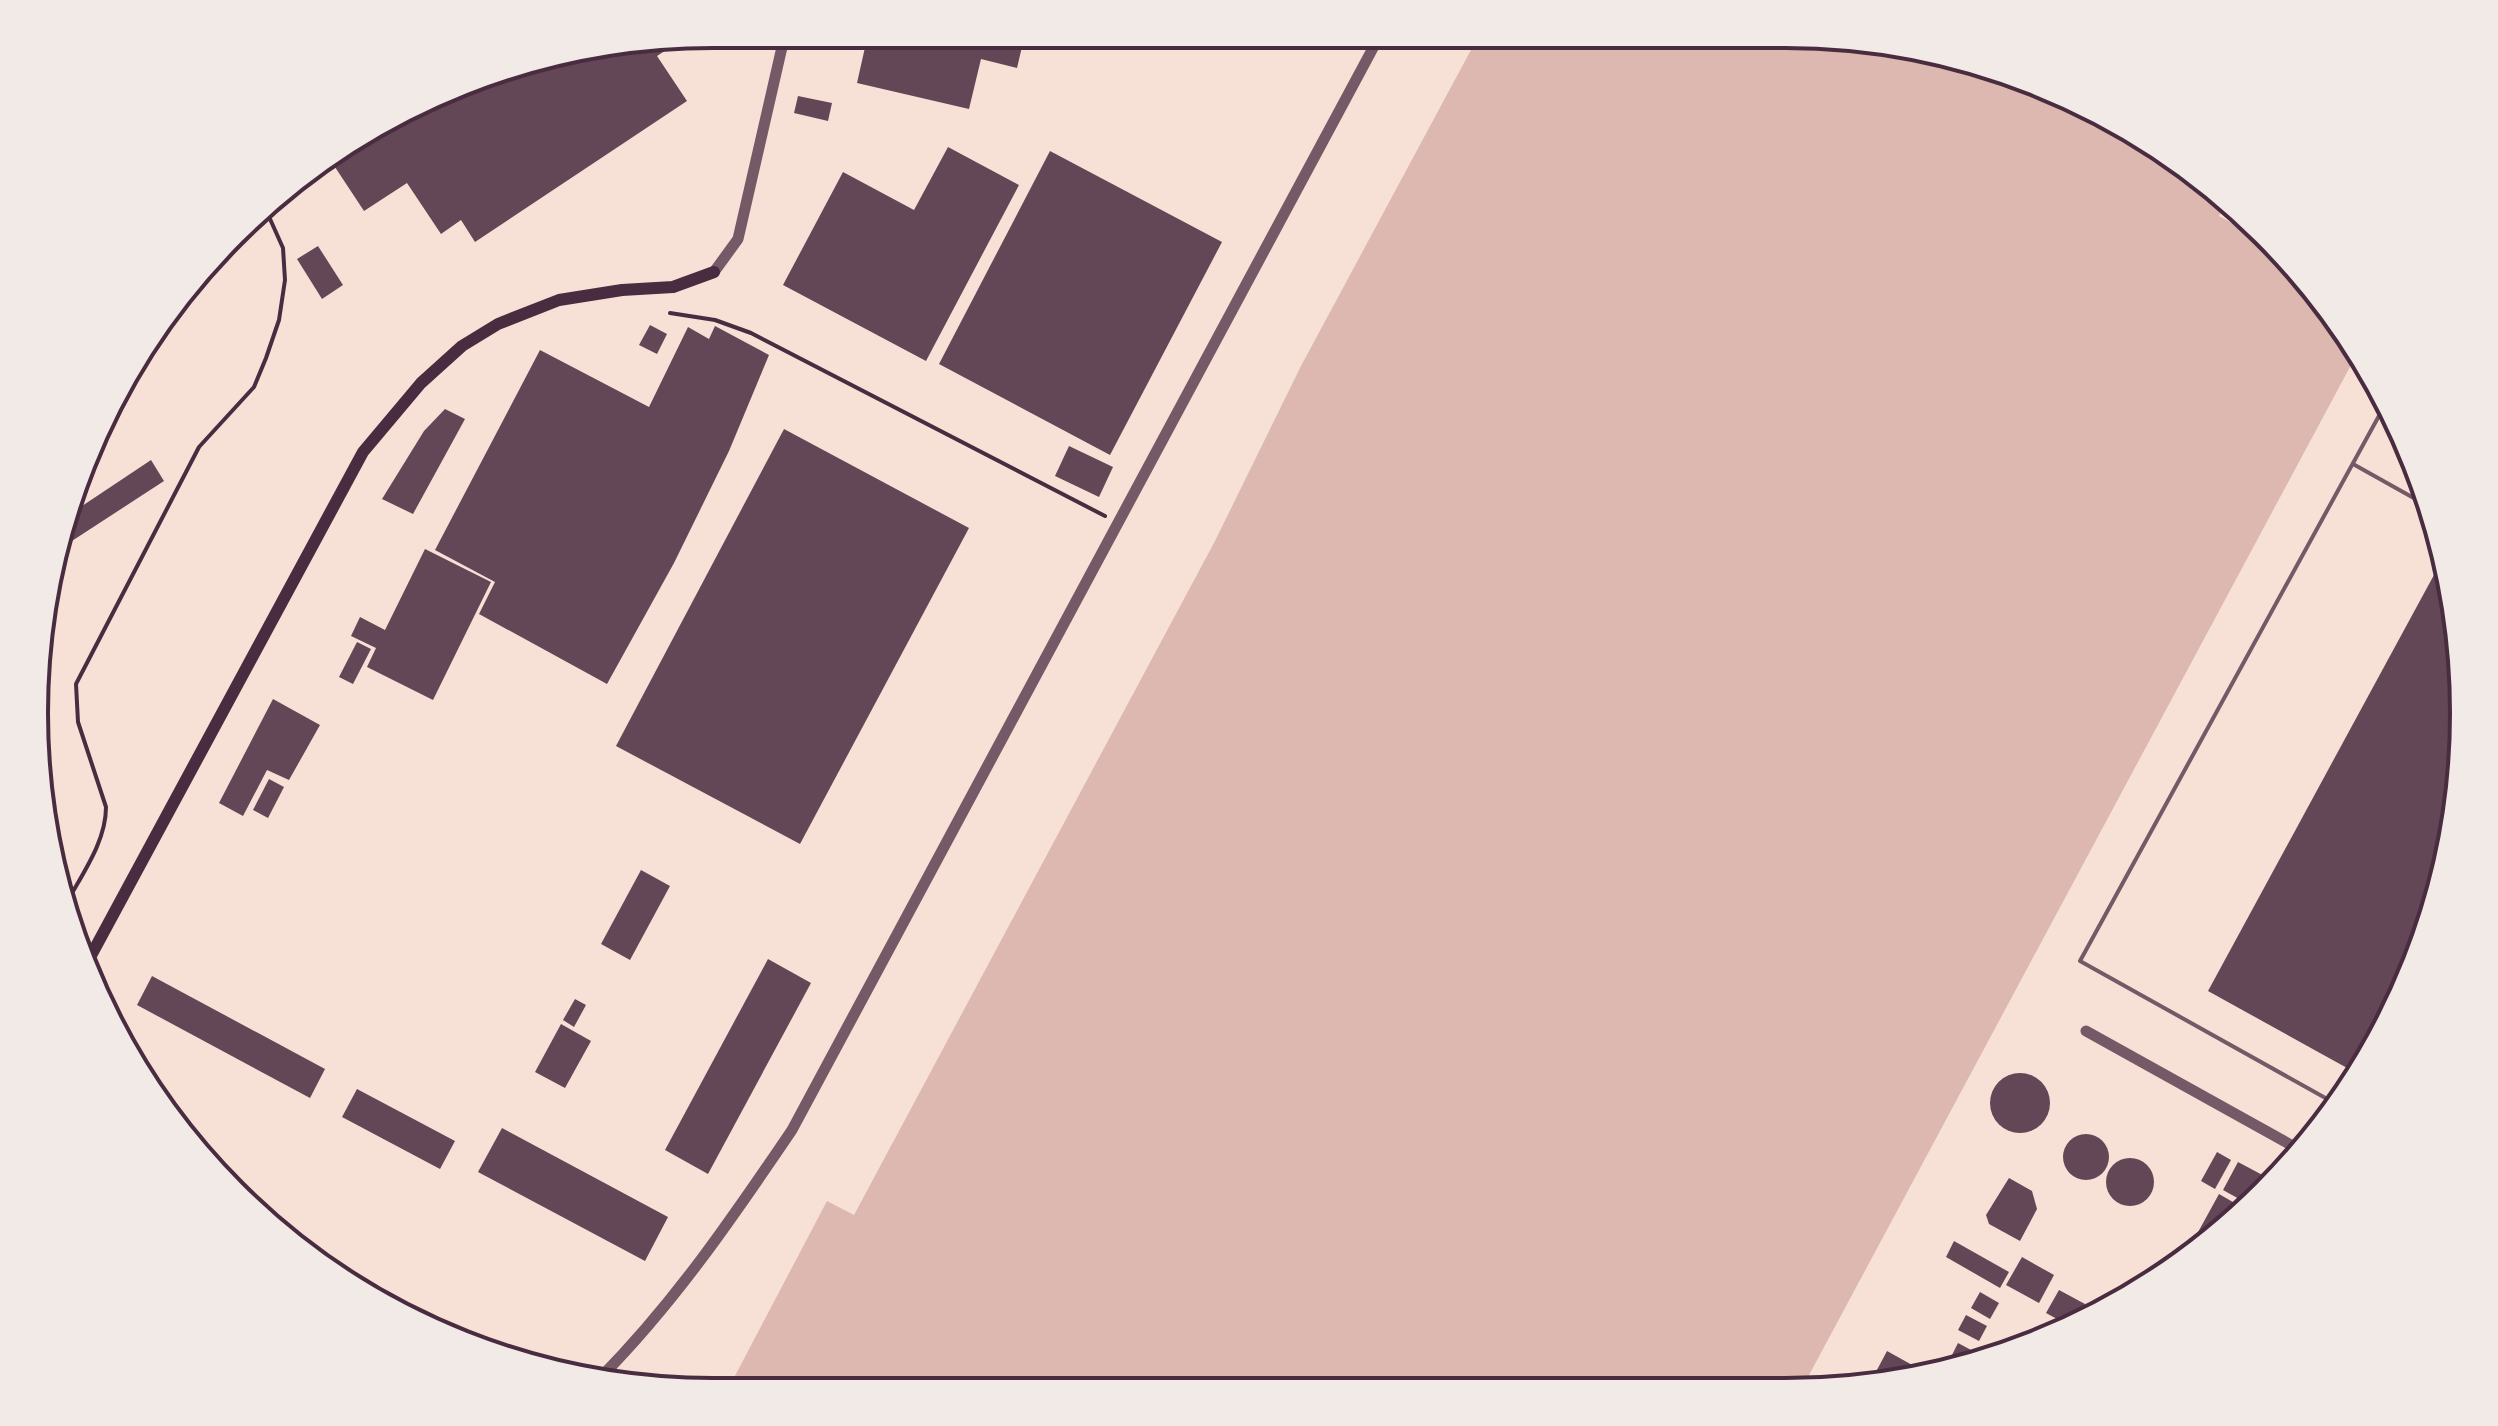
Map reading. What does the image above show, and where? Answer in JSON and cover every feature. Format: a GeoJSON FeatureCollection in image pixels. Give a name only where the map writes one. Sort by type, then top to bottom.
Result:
{"type":"FeatureCollection","features":[{"type":"Feature","properties":{"kind":"main road"},"geometry":{"type":"LineString","coordinates":[[93,952],[363,452],[421,383],[462,346],[498,324],[559,300],[622,290],[673,287],[714,272]]}},
{"type":"Feature","properties":{"kind":"street"},"geometry":{"type":"LineString","coordinates":[[714,272],[738,239],[782,48]]}},
{"type":"Feature","properties":{"kind":"street"},"geometry":{"type":"LineString","coordinates":[[608,1369],[673,1297],[719,1238],[792,1130],[1373,48]]}},
{"type":"Feature","properties":{"kind":"street"},"geometry":{"type":"LineString","coordinates":[[2086,1031],[2290,1145]]}},
{"type":"Feature","properties":{"kind":"lane"},"geometry":{"type":"LineString","coordinates":[[2326,1099],[2080,961],[2379,416]]}},
{"type":"Feature","properties":{"kind":"lane"},"geometry":{"type":"LineString","coordinates":[[2353,464],[2415,499]]}},
{"type":"Feature","properties":{"kind":"path"},"geometry":{"type":"LineString","coordinates":[[73,891],[102,836],[106,822],[106,807],[78,722],[76,684],[199,447],[254,387],[279,320],[285,280],[283,248],[270,218]]}},
{"type":"Feature","properties":{"kind":"path"},"geometry":{"type":"LineString","coordinates":[[670,313],[715,320],[751,333],[1118,523]]}},
{"type":"Feature","properties":{"kind":"shaded area"},"geometry":{"type":"Polygon","coordinates":[[[1472,48],[1828,49],[1915,61],[1999,83],[2118,137],[2190,185],[2221,212],[2219,216],[2236,225],[2255,243],[2285,275],[2313,308],[2351,365],[1808,1377],[734,1378],[827,1201],[854,1215],[1215,541],[1301,366],[1472,48]]]}},
{"type":"Feature","properties":{"kind":"building"},"geometry":{"type":"Polygon","coordinates":[[[865,48],[1022,48],[1017,68],[981,59],[969,109],[857,83],[865,48]]]}},
{"type":"Feature","properties":{"kind":"building"},"geometry":{"type":"Polygon","coordinates":[[[667,49],[657,56],[687,101],[475,242],[461,220],[441,234],[407,183],[364,211],[335,167],[380,137],[499,83],[583,61],[667,49]]]}},
{"type":"Feature","properties":{"kind":"building"},"geometry":{"type":"Polygon","coordinates":[[[798,96],[832,103],[828,121],[794,113],[798,96]]]}},
{"type":"Feature","properties":{"kind":"building"},"geometry":{"type":"Polygon","coordinates":[[[948,147],[1019,185],[926,361],[783,285],[843,172],[914,210],[948,147]]]}},
{"type":"Feature","properties":{"kind":"building"},"geometry":{"type":"Polygon","coordinates":[[[1050,151],[1222,242],[1110,455],[939,364],[1050,151]]]}},
{"type":"Feature","properties":{"kind":"building"},"geometry":{"type":"Polygon","coordinates":[[[318,246],[343,285],[322,299],[297,259],[318,246]]]}},
{"type":"Feature","properties":{"kind":"building"},"geometry":{"type":"Polygon","coordinates":[[[650,325],[667,334],[657,354],[639,345],[650,325]]]}},
{"type":"Feature","properties":{"kind":"building"},"geometry":{"type":"Polygon","coordinates":[[[715,326],[769,355],[729,451],[674,563],[607,684],[479,614],[495,582],[435,550],[540,350],[649,407],[688,327],[709,339],[715,326]]]}},
{"type":"Feature","properties":{"kind":"building"},"geometry":{"type":"Polygon","coordinates":[[[445,409],[465,419],[413,514],[382,499],[424,431],[445,409]]]}},
{"type":"Feature","properties":{"kind":"building"},"geometry":{"type":"Polygon","coordinates":[[[784,429],[969,528],[800,844],[616,746],[784,429]]]}},
{"type":"Feature","properties":{"kind":"building"},"geometry":{"type":"Polygon","coordinates":[[[1069,446],[1113,467],[1099,497],[1055,476],[1069,446]]]}},
{"type":"Feature","properties":{"kind":"building"},"geometry":{"type":"Polygon","coordinates":[[[151,460],[164,481],[71,542],[81,507],[151,460]]]}},
{"type":"Feature","properties":{"kind":"building"},"geometry":{"type":"Polygon","coordinates":[[[425,549],[491,582],[433,700],[367,667],[376,648],[351,636],[360,617],[385,630],[425,549]]]}},
{"type":"Feature","properties":{"kind":"building"},"geometry":{"type":"Polygon","coordinates":[[[2435,574],[2449,670],[2449,756],[2444,800],[2437,843],[2415,927],[2361,1046],[2347,1068],[2208,991],[2435,574]]]}},
{"type":"Feature","properties":{"kind":"building"},"geometry":{"type":"Polygon","coordinates":[[[357,642],[371,649],[353,684],[339,677],[357,642]]]}},
{"type":"Feature","properties":{"kind":"building"},"geometry":{"type":"Polygon","coordinates":[[[273,699],[320,725],[289,780],[267,770],[243,816],[219,803],[273,699]]]}},
{"type":"Feature","properties":{"kind":"building"},"geometry":{"type":"Polygon","coordinates":[[[269,779],[284,787],[268,818],[253,810],[269,779]]]}},
{"type":"Feature","properties":{"kind":"building"},"geometry":{"type":"Polygon","coordinates":[[[641,870],[670,886],[630,960],[601,944],[641,870]]]}},
{"type":"Feature","properties":{"kind":"building"},"geometry":{"type":"Polygon","coordinates":[[[768,959],[811,983],[708,1174],[665,1150],[768,959]]]}},
{"type":"Feature","properties":{"kind":"building"},"geometry":{"type":"Polygon","coordinates":[[[152,976],[325,1069],[310,1098],[137,1005],[152,976]]]}},
{"type":"Feature","properties":{"kind":"building"},"geometry":{"type":"Polygon","coordinates":[[[575,999],[586,1005],[574,1027],[563,1020],[575,999]]]}},
{"type":"Feature","properties":{"kind":"building"},"geometry":{"type":"Polygon","coordinates":[[[561,1024],[591,1041],[565,1088],[535,1072],[561,1024]]]}},
{"type":"Feature","properties":{"kind":"building"},"geometry":{"type":"Polygon","coordinates":[[[2020,1073],[2032,1075],[2041,1082],[2048,1091],[2048,1115],[2041,1124],[2032,1131],[2020,1133],[2008,1131],[1999,1124],[1992,1115],[1990,1103],[1992,1091],[1999,1082],[2008,1075],[2020,1073]]]}},
{"type":"Feature","properties":{"kind":"building"},"geometry":{"type":"Polygon","coordinates":[[[357,1089],[455,1141],[440,1169],[342,1117],[357,1089]]]}},
{"type":"Feature","properties":{"kind":"building"},"geometry":{"type":"Polygon","coordinates":[[[502,1128],[668,1217],[645,1261],[478,1172],[502,1128]]]}},
{"type":"Feature","properties":{"kind":"building"},"geometry":{"type":"Polygon","coordinates":[[[2086,1134],[2103,1140],[2109,1157],[2103,1174],[2086,1180],[2069,1174],[2063,1157],[2069,1140],[2086,1134]]]}},
{"type":"Feature","properties":{"kind":"building"},"geometry":{"type":"Polygon","coordinates":[[[2217,1152],[2231,1160],[2215,1189],[2201,1181],[2217,1152]]]}},
{"type":"Feature","properties":{"kind":"building"},"geometry":{"type":"Polygon","coordinates":[[[2130,1158],[2147,1165],[2154,1182],[2147,1199],[2130,1206],[2113,1199],[2106,1182],[2113,1165],[2130,1158]]]}},
{"type":"Feature","properties":{"kind":"building"},"geometry":{"type":"Polygon","coordinates":[[[2238,1162],[2262,1175],[2238,1199],[2223,1190],[2238,1162]]]}},
{"type":"Feature","properties":{"kind":"building"},"geometry":{"type":"Polygon","coordinates":[[[2009,1178],[2032,1191],[2037,1209],[2020,1241],[1989,1224],[1986,1215],[2009,1178]]]}},
{"type":"Feature","properties":{"kind":"building"},"geometry":{"type":"Polygon","coordinates":[[[2219,1194],[2234,1203],[2223,1213],[2196,1236],[2219,1194]]]}},
{"type":"Feature","properties":{"kind":"building"},"geometry":{"type":"Polygon","coordinates":[[[1954,1241],[2009,1272],[2000,1288],[1946,1257],[1954,1241]]]}},
{"type":"Feature","properties":{"kind":"building"},"geometry":{"type":"Polygon","coordinates":[[[2022,1257],[2054,1275],[2039,1303],[2006,1285],[2022,1257]]]}},
{"type":"Feature","properties":{"kind":"building"},"geometry":{"type":"Polygon","coordinates":[[[2059,1290],[2085,1304],[2057,1319],[2046,1313],[2059,1290]]]}},
{"type":"Feature","properties":{"kind":"building"},"geometry":{"type":"Polygon","coordinates":[[[1980,1292],[1999,1303],[1990,1319],[1971,1308],[1980,1292]]]}},
{"type":"Feature","properties":{"kind":"building"},"geometry":{"type":"Polygon","coordinates":[[[1966,1315],[1987,1326],[1979,1341],[1958,1330],[1966,1315]]]}},
{"type":"Feature","properties":{"kind":"building"},"geometry":{"type":"Polygon","coordinates":[[[1958,1343],[1972,1351],[1957,1355],[1951,1356],[1958,1343]]]}},
{"type":"Feature","properties":{"kind":"building"},"geometry":{"type":"Polygon","coordinates":[[[1887,1351],[1913,1365],[1876,1371],[1887,1351]]]}}]}
